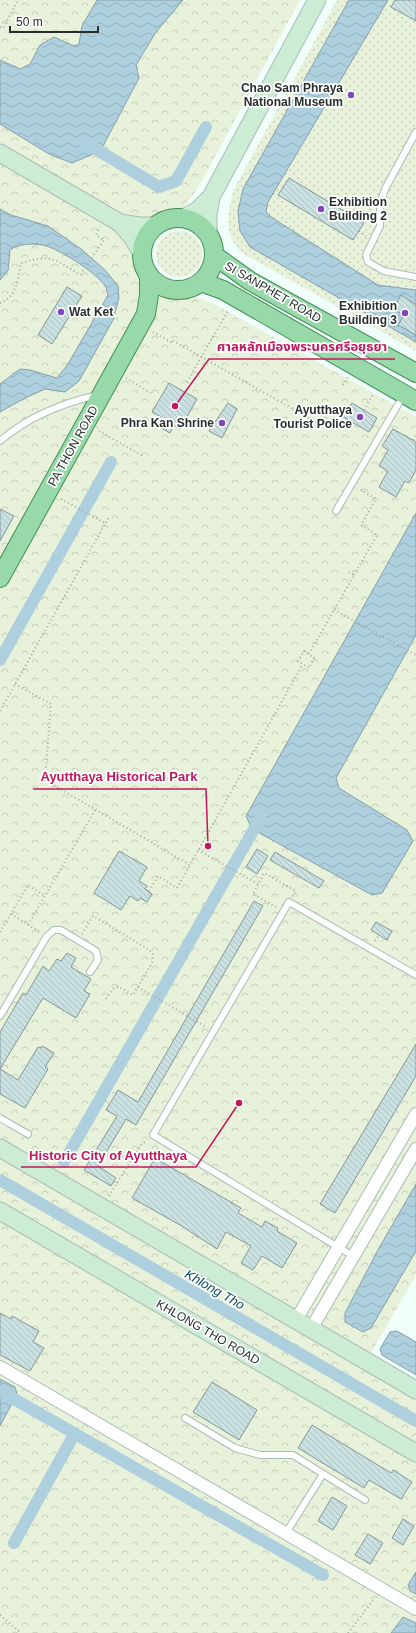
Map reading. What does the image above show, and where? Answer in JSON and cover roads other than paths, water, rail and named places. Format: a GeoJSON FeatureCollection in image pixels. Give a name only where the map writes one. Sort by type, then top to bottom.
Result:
{"type":"FeatureCollection","features":[{"type":"Feature","properties":{"kind":"main road"},"geometry":{"type":"LineString","coordinates":[[184,218],[197,223],[208,234],[214,248],[214,256],[210,270],[202,282],[191,288],[176,290],[161,286],[149,275],[145,268],[142,253],[146,238],[156,226],[169,219],[184,218]]}},
{"type":"Feature","properties":{"kind":"main road","name":"SI SANPHET ROAD"},"geometry":{"type":"LineString","coordinates":[[214,256],[250,281],[416,373]]}},
{"type":"Feature","properties":{"kind":"main road","name":"PA THON ROAD"},"geometry":{"type":"LineString","coordinates":[[0,578],[146,314],[149,295],[149,275]]}},
{"type":"Feature","properties":{"kind":"main road","name":"SI SANPHET ROAD"},"geometry":{"type":"LineString","coordinates":[[202,282],[223,290],[410,398]]}},
{"type":"Feature","properties":{"kind":"main road","name":"PA THON ROAD"},"geometry":{"type":"LineString","coordinates":[[146,314],[176,290]]}},
{"type":"Feature","properties":{"kind":"main road"},"geometry":{"type":"LineString","coordinates":[[334,354],[341,351],[346,342],[346,334]]}},
{"type":"Feature","properties":{"kind":"main road"},"geometry":{"type":"LineString","coordinates":[[380,380],[380,373],[385,364],[392,360]]}},
{"type":"Feature","properties":{"kind":"street"},"geometry":{"type":"LineString","coordinates":[[184,218],[198,210],[211,197],[317,0]]}},
{"type":"Feature","properties":{"kind":"street"},"geometry":{"type":"LineString","coordinates":[[0,153],[114,219],[139,226],[156,226]]}},
{"type":"Feature","properties":{"kind":"street"},"geometry":{"type":"LineString","coordinates":[[208,234],[208,216],[211,197]]}},
{"type":"Feature","properties":{"kind":"street"},"geometry":{"type":"LineString","coordinates":[[114,219],[132,237],[142,253]]}},
{"type":"Feature","properties":{"kind":"street"},"geometry":{"type":"LineString","coordinates":[[296,1320],[416,1114]]}},
{"type":"Feature","properties":{"kind":"street"},"geometry":{"type":"LineString","coordinates":[[0,1148],[416,1390]]}},
{"type":"Feature","properties":{"kind":"street"},"geometry":{"type":"LineString","coordinates":[[311,1329],[416,1148]]}},
{"type":"Feature","properties":{"kind":"street","name":"KHLONG THO ROAD"},"geometry":{"type":"LineString","coordinates":[[0,1211],[416,1453]]}},
{"type":"Feature","properties":{"kind":"street"},"geometry":{"type":"LineString","coordinates":[[0,1367],[416,1609]]}},
{"type":"Feature","properties":{"kind":"lane"},"geometry":{"type":"LineString","coordinates":[[416,132],[385,189],[380,204],[380,226],[366,255],[368,262],[384,271],[416,276]]}},
{"type":"Feature","properties":{"kind":"lane"},"geometry":{"type":"LineString","coordinates":[[0,440],[35,417],[58,406],[102,394]]}},
{"type":"Feature","properties":{"kind":"lane"},"geometry":{"type":"LineString","coordinates":[[336,511],[352,484],[410,398]]}},
{"type":"Feature","properties":{"kind":"lane"},"geometry":{"type":"LineString","coordinates":[[354,1256],[153,1135],[289,902],[416,975]]}},
{"type":"Feature","properties":{"kind":"lane"},"geometry":{"type":"LineString","coordinates":[[0,1016],[47,936],[54,930],[61,930],[96,951],[98,960],[90,972]]}},
{"type":"Feature","properties":{"kind":"lane"},"geometry":{"type":"LineString","coordinates":[[0,1118],[28,1134]]}},
{"type":"Feature","properties":{"kind":"lane"},"geometry":{"type":"LineString","coordinates":[[185,1418],[235,1448],[260,1455],[293,1455],[365,1500]]}},
{"type":"Feature","properties":{"kind":"lane"},"geometry":{"type":"LineString","coordinates":[[286,1533],[323,1474]]}},
{"type":"Feature","properties":{"kind":"water"},"geometry":{"type":"Polygon","coordinates":[[[97,0],[183,0],[156,32],[136,65],[139,78],[103,146],[91,155],[72,163],[49,154],[0,124],[0,60],[20,69],[30,64],[40,45],[54,37],[74,46],[79,44],[82,26],[97,0]]]}},
{"type":"Feature","properties":{"kind":"water"},"geometry":{"type":"Polygon","coordinates":[[[349,0],[388,0],[268,202],[266,212],[271,217],[378,285],[416,290],[416,342],[250,247],[240,231],[238,211],[243,189],[349,0]]]}},
{"type":"Feature","properties":{"kind":"water"},"geometry":{"type":"Polygon","coordinates":[[[0,209],[11,215],[48,226],[81,249],[105,270],[118,286],[119,298],[113,320],[79,381],[65,392],[45,389],[0,412],[0,384],[20,369],[30,370],[57,378],[68,364],[108,295],[106,288],[101,281],[86,268],[58,251],[39,244],[21,245],[10,250],[8,271],[0,280],[0,209]]]}},
{"type":"Feature","properties":{"kind":"water"},"geometry":{"type":"Polygon","coordinates":[[[416,513],[416,635],[336,778],[339,788],[407,830],[413,841],[382,893],[372,895],[252,829],[246,816],[416,513]]]}},
{"type":"Feature","properties":{"kind":"water"},"geometry":{"type":"Polygon","coordinates":[[[416,1184],[416,1251],[371,1328],[363,1332],[345,1322],[345,1313],[379,1248],[416,1184]]]}},
{"type":"Feature","properties":{"kind":"water"},"geometry":{"type":"Polygon","coordinates":[[[397,1331],[416,1342],[416,1375],[382,1355],[380,1349],[390,1332],[397,1331]]]}},
{"type":"Feature","properties":{"kind":"water"},"geometry":{"type":"Polygon","coordinates":[[[0,1379],[15,1387],[17,1394],[0,1426],[0,1379]]]}},
{"type":"Feature","properties":{"kind":"water"},"geometry":{"type":"Polygon","coordinates":[[[416,1572],[416,1594],[410,1591],[408,1585],[416,1572]]]}},
{"type":"Feature","properties":{"kind":"water"},"geometry":{"type":"Polygon","coordinates":[[[403,1617],[416,1623],[416,1633],[391,1633],[403,1617]]]}},
{"type":"Feature","properties":{"kind":"waterway"},"geometry":{"type":"LineString","coordinates":[[84,142],[159,187],[176,181],[206,127]]}},
{"type":"Feature","properties":{"kind":"waterway"},"geometry":{"type":"LineString","coordinates":[[0,660],[111,462]]}},
{"type":"Feature","properties":{"kind":"waterway"},"geometry":{"type":"LineString","coordinates":[[64,1162],[261,817]]}},
{"type":"Feature","properties":{"kind":"waterway","name":"Khlong Tho"},"geometry":{"type":"LineString","coordinates":[[0,1180],[416,1421]]}},
{"type":"Feature","properties":{"kind":"waterway"},"geometry":{"type":"LineString","coordinates":[[0,1391],[323,1575]]}},
{"type":"Feature","properties":{"kind":"waterway"},"geometry":{"type":"LineString","coordinates":[[14,1543],[75,1433]]}},
{"type":"Feature","properties":{"kind":"place","name":"Chao Sam Phraya National Museum"},"geometry":{"type":"Point","coordinates":[351,95]}},
{"type":"Feature","properties":{"kind":"place","name":"Exhibition Building 2"},"geometry":{"type":"Point","coordinates":[321,209]}},
{"type":"Feature","properties":{"kind":"place","name":"Wat Ket"},"geometry":{"type":"Point","coordinates":[61,312]}},
{"type":"Feature","properties":{"kind":"place","name":"Exhibition Building 3"},"geometry":{"type":"Point","coordinates":[405,313]}},
{"type":"Feature","properties":{"kind":"place","name":"ศาลหลักเมืองพระนครศรีอยุธยา"},"geometry":{"type":"Point","coordinates":[175,406]}},
{"type":"Feature","properties":{"kind":"place","name":"Ayutthaya Tourist Police"},"geometry":{"type":"Point","coordinates":[360,417]}},
{"type":"Feature","properties":{"kind":"place","name":"Phra Kan Shrine"},"geometry":{"type":"Point","coordinates":[222,423]}},
{"type":"Feature","properties":{"kind":"place","name":"Ayutthaya Historical Park"},"geometry":{"type":"Point","coordinates":[208,846]}},
{"type":"Feature","properties":{"kind":"place","name":"Historic City of Ayutthaya"},"geometry":{"type":"Point","coordinates":[239,1103]}}]}
